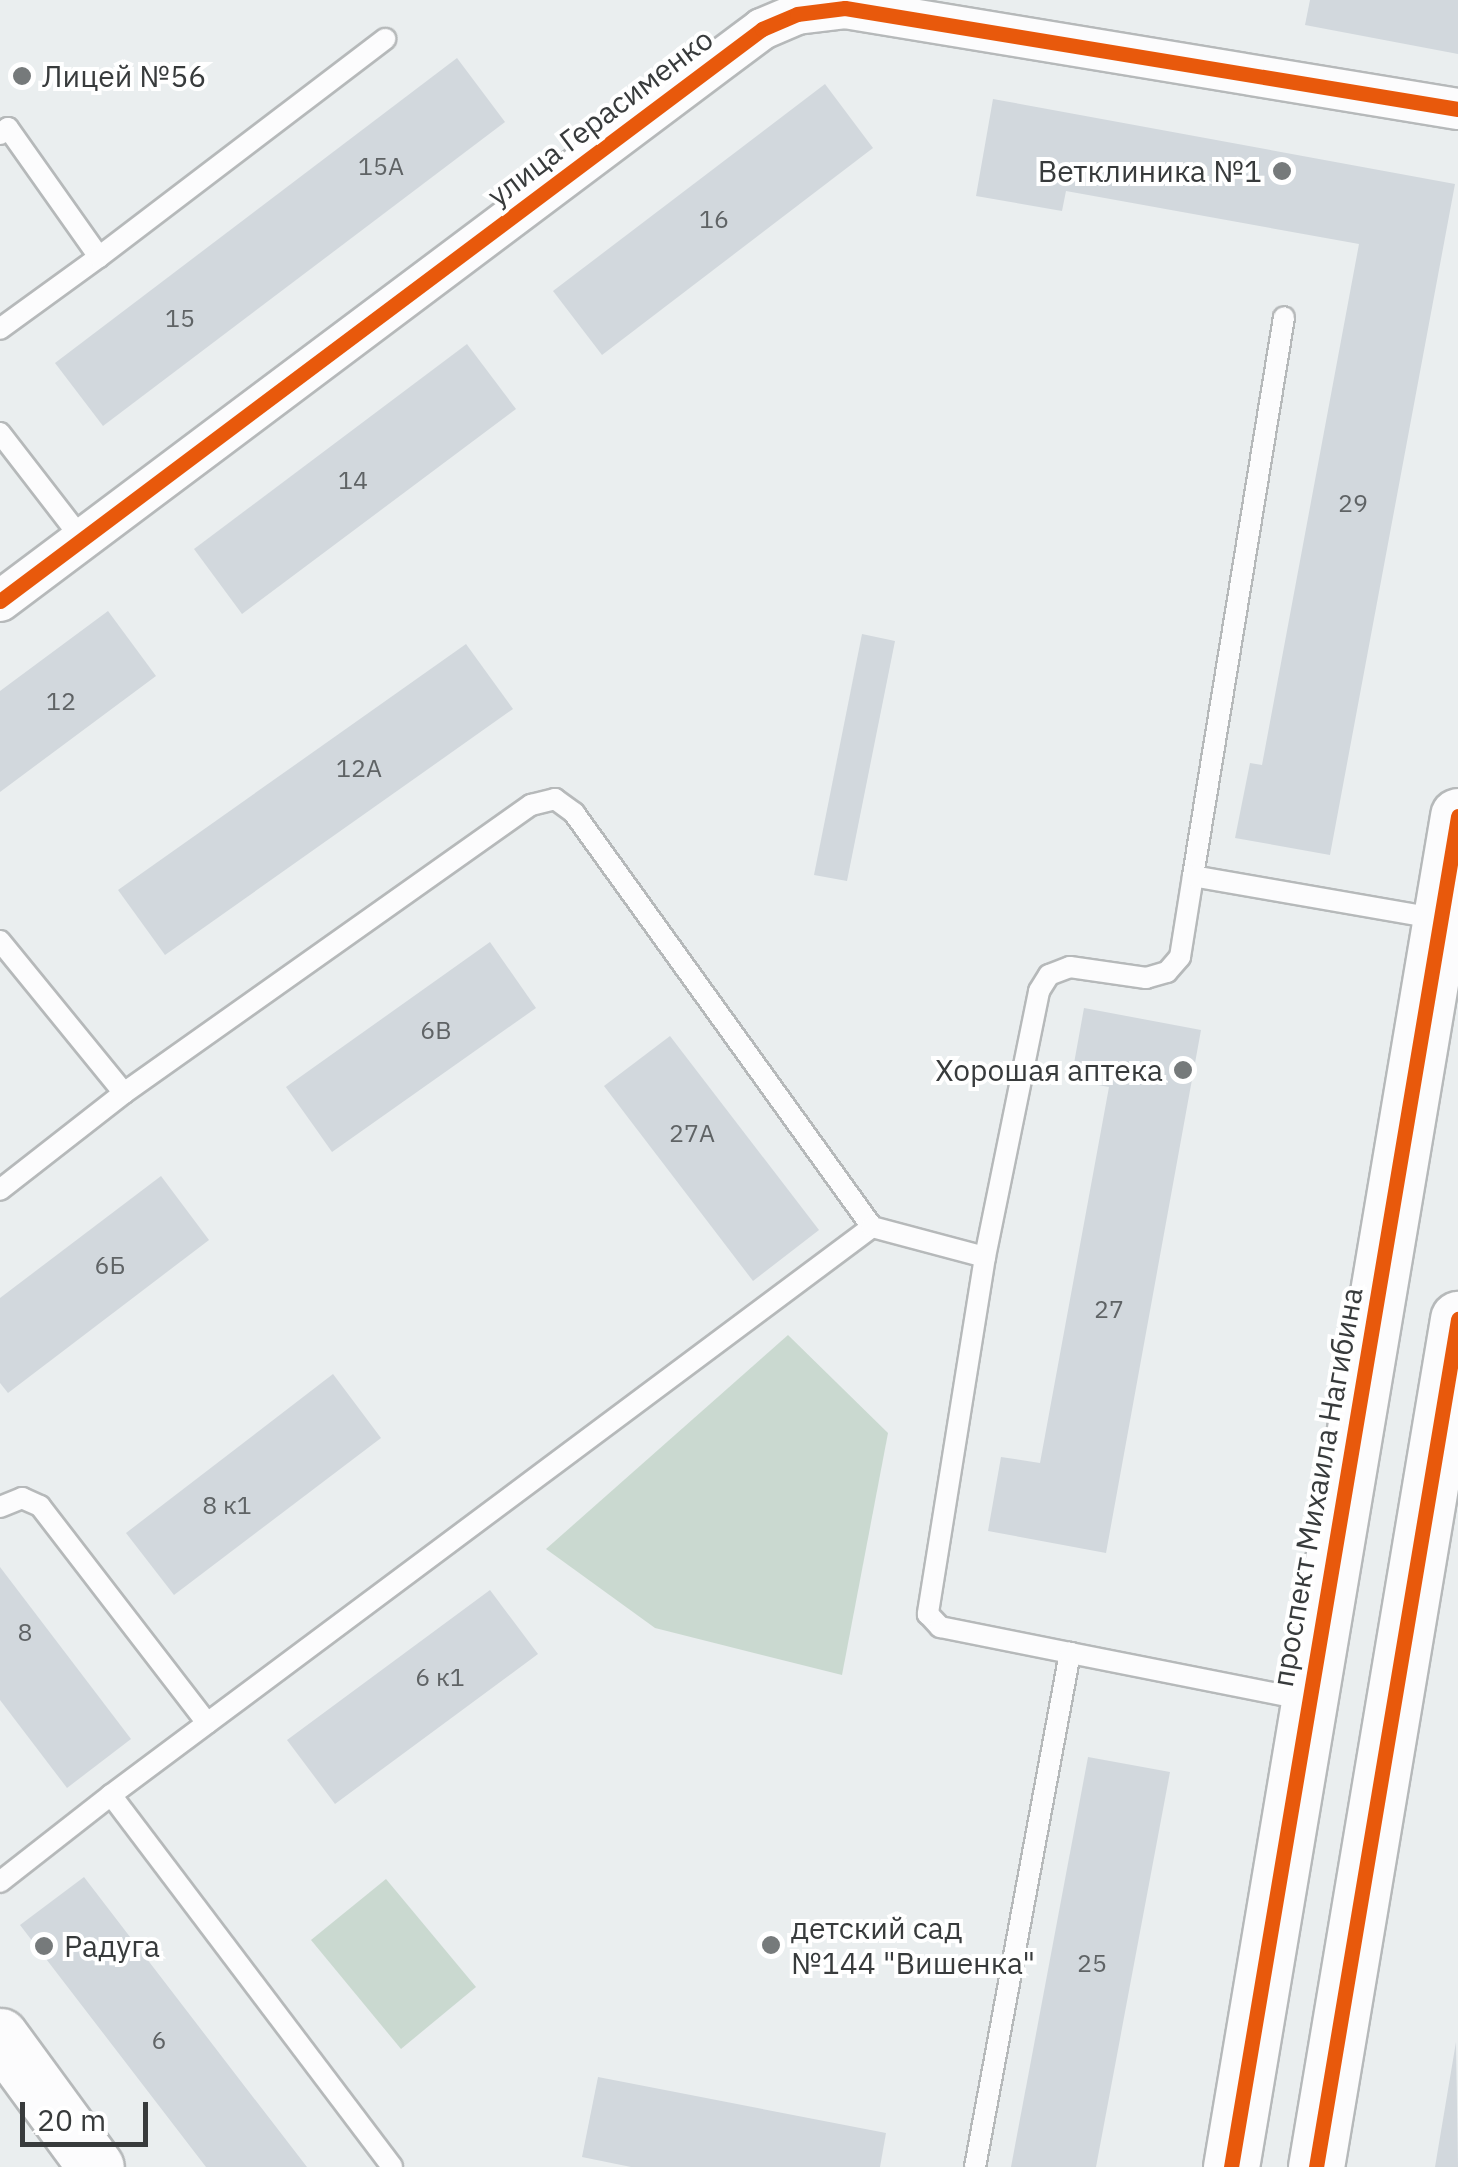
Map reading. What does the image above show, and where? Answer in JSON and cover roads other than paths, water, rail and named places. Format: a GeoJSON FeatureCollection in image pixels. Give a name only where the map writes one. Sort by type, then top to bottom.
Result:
{"type":"FeatureCollection","features":[{"type":"Feature","properties":{"kind":"main road","name":"проспект Михаила Нагибина"},"geometry":{"type":"LineString","coordinates":[[1232,2167],[1458,816]]}},
{"type":"Feature","properties":{"kind":"main road"},"geometry":{"type":"LineString","coordinates":[[1316,2167],[1458,1319]]}},
{"type":"Feature","properties":{"kind":"main road"},"geometry":{"type":"LineString","coordinates":[[0,2036],[96,2167]]}},
{"type":"Feature","properties":{"kind":"street","name":"улица Герасименко"},"geometry":{"type":"LineString","coordinates":[[0,600],[794,7],[845,8],[1458,109]]}},
{"type":"Feature","properties":{"kind":"lane"},"geometry":{"type":"LineString","coordinates":[[0,329],[385,39]]}},
{"type":"Feature","properties":{"kind":"lane"},"geometry":{"type":"LineString","coordinates":[[0,134],[8,128],[98,257]]}},
{"type":"Feature","properties":{"kind":"lane"},"geometry":{"type":"LineString","coordinates":[[1284,317],[1180,957],[1167,972],[1146,978],[1070,966],[1049,975],[1039,991],[986,1257],[928,1614],[940,1627],[1310,1700]]}},
{"type":"Feature","properties":{"kind":"lane"},"geometry":{"type":"LineString","coordinates":[[0,433],[82,539]]}},
{"type":"Feature","properties":{"kind":"lane"},"geometry":{"type":"LineString","coordinates":[[0,1190],[124,1093],[531,805],[554,799],[574,813],[872,1226],[986,1257]]}},
{"type":"Feature","properties":{"kind":"lane"},"geometry":{"type":"LineString","coordinates":[[1193,876],[1441,919]]}},
{"type":"Feature","properties":{"kind":"lane"},"geometry":{"type":"LineString","coordinates":[[0,941],[124,1093]]}},
{"type":"Feature","properties":{"kind":"lane"},"geometry":{"type":"LineString","coordinates":[[0,1882],[872,1226]]}},
{"type":"Feature","properties":{"kind":"lane"},"geometry":{"type":"LineString","coordinates":[[0,1506],[22,1498],[40,1506],[207,1723]]}},
{"type":"Feature","properties":{"kind":"lane"},"geometry":{"type":"LineString","coordinates":[[974,2167],[1070,1653]]}},
{"type":"Feature","properties":{"kind":"lane"},"geometry":{"type":"LineString","coordinates":[[111,1795],[392,2167]]}},
{"type":"Feature","properties":{"kind":"place","name":"Лицей №56"},"geometry":{"type":"Point","coordinates":[22,76]}},
{"type":"Feature","properties":{"kind":"place","name":"Ветклиника №1"},"geometry":{"type":"Point","coordinates":[1282,171]}},
{"type":"Feature","properties":{"kind":"place","name":"Хорошая аптека"},"geometry":{"type":"Point","coordinates":[1183,1070]}},
{"type":"Feature","properties":{"kind":"place","name":"детский сад №144 \"Вишенка\""},"geometry":{"type":"Point","coordinates":[771,1945]}},
{"type":"Feature","properties":{"kind":"place","name":"Радуга"},"geometry":{"type":"Point","coordinates":[44,1946]}}]}
